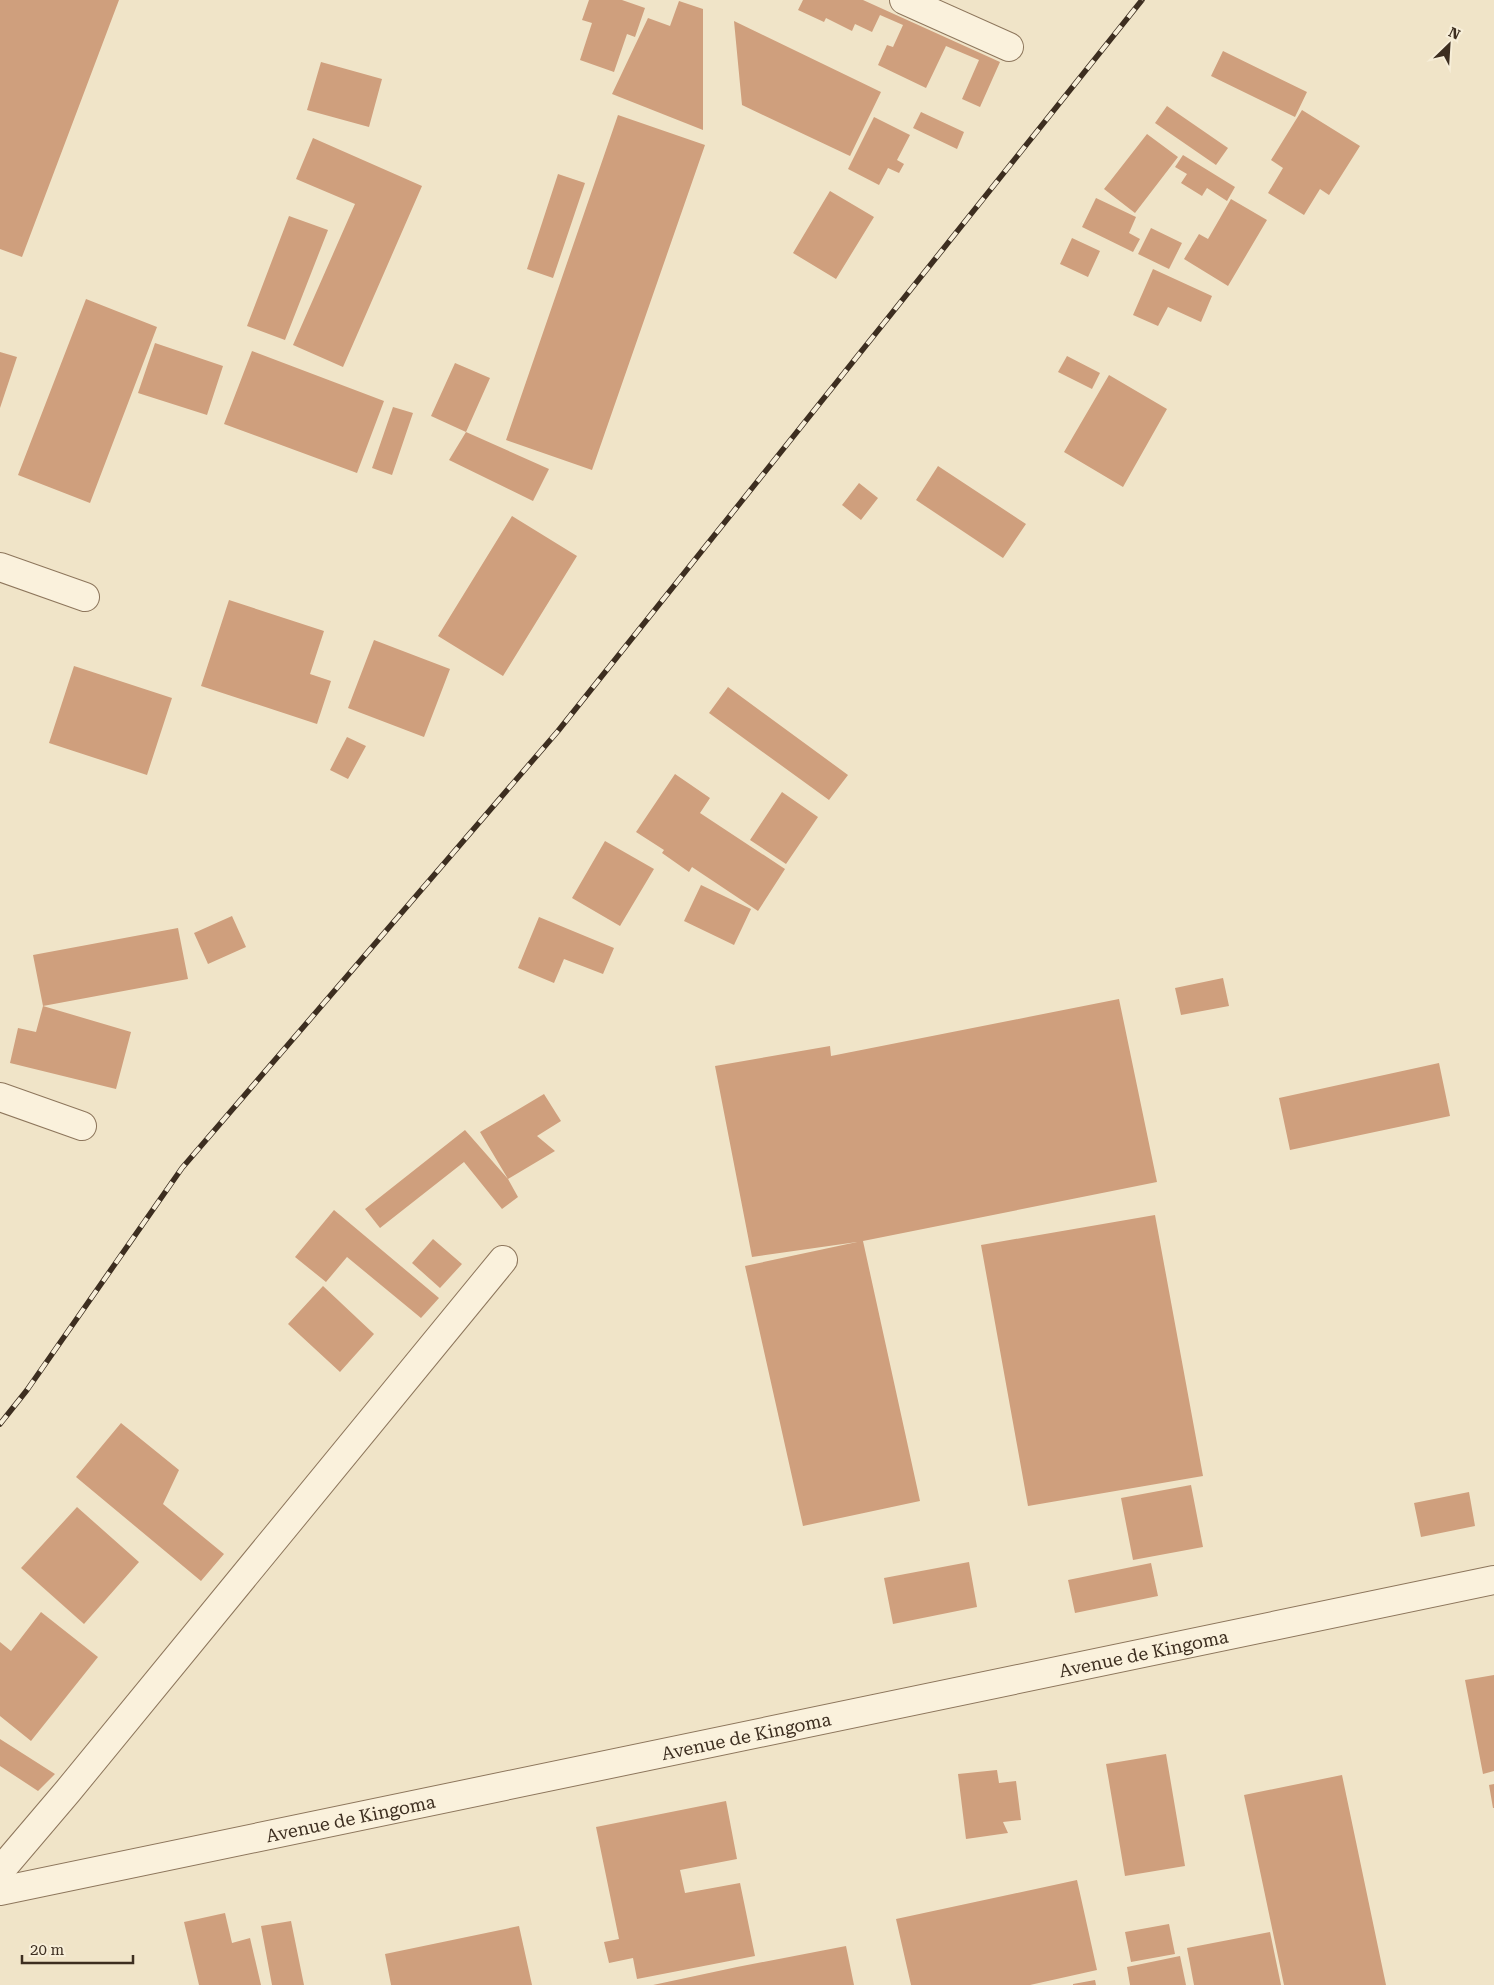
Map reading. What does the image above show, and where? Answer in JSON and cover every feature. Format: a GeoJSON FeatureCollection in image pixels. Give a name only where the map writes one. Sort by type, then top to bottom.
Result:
{"type":"FeatureCollection","features":[{"type":"Feature","properties":{"kind":"street"},"geometry":{"type":"LineString","coordinates":[[904,0],[1010,47]]}},
{"type":"Feature","properties":{"kind":"street"},"geometry":{"type":"LineString","coordinates":[[0,567],[85,597]]}},
{"type":"Feature","properties":{"kind":"street"},"geometry":{"type":"LineString","coordinates":[[0,1097],[82,1126]]}},
{"type":"Feature","properties":{"kind":"street"},"geometry":{"type":"LineString","coordinates":[[0,1871],[68,1792],[504,1260]]}},
{"type":"Feature","properties":{"kind":"street","name":"Avenue de Kingoma"},"geometry":{"type":"LineString","coordinates":[[0,1891],[1494,1580]]}},
{"type":"Feature","properties":{"kind":"building"},"geometry":{"type":"Polygon","coordinates":[[[0,0],[119,0],[22,257],[0,249],[0,0]]]}},
{"type":"Feature","properties":{"kind":"building"},"geometry":{"type":"Polygon","coordinates":[[[589,0],[622,0],[645,8],[635,37],[627,34],[614,72],[580,60],[592,23],[582,20],[589,0]]]}},
{"type":"Feature","properties":{"kind":"building"},"geometry":{"type":"Polygon","coordinates":[[[803,0],[863,0],[1000,62],[980,107],[962,99],[979,60],[946,46],[926,88],[878,65],[887,45],[893,47],[903,25],[880,15],[872,32],[855,24],[852,31],[826,18],[824,22],[798,10],[803,0]]]}},
{"type":"Feature","properties":{"kind":"building"},"geometry":{"type":"Polygon","coordinates":[[[679,1],[703,9],[703,130],[612,94],[648,18],[670,26],[679,1]]]}},
{"type":"Feature","properties":{"kind":"building"},"geometry":{"type":"Polygon","coordinates":[[[734,21],[881,92],[850,156],[742,105],[734,21]]]}},
{"type":"Feature","properties":{"kind":"building"},"geometry":{"type":"Polygon","coordinates":[[[1223,51],[1307,92],[1295,117],[1211,76],[1223,51]]]}},
{"type":"Feature","properties":{"kind":"building"},"geometry":{"type":"Polygon","coordinates":[[[321,62],[382,79],[369,127],[307,110],[321,62]]]}},
{"type":"Feature","properties":{"kind":"building"},"geometry":{"type":"Polygon","coordinates":[[[1167,106],[1228,148],[1216,165],[1155,123],[1167,106]]]}},
{"type":"Feature","properties":{"kind":"building"},"geometry":{"type":"Polygon","coordinates":[[[1302,110],[1360,146],[1329,195],[1320,189],[1304,215],[1268,193],[1283,168],[1271,160],[1302,110]]]}},
{"type":"Feature","properties":{"kind":"building"},"geometry":{"type":"Polygon","coordinates":[[[921,112],[964,132],[957,149],[913,128],[921,112]]]}},
{"type":"Feature","properties":{"kind":"building"},"geometry":{"type":"Polygon","coordinates":[[[618,115],[705,145],[592,470],[506,440],[618,115]]]}},
{"type":"Feature","properties":{"kind":"building"},"geometry":{"type":"Polygon","coordinates":[[[874,117],[910,135],[897,160],[904,164],[899,173],[888,168],[879,185],[848,169],[874,117]]]}},
{"type":"Feature","properties":{"kind":"building"},"geometry":{"type":"Polygon","coordinates":[[[1147,134],[1178,157],[1135,213],[1104,189],[1147,134]]]}},
{"type":"Feature","properties":{"kind":"building"},"geometry":{"type":"Polygon","coordinates":[[[313,138],[422,186],[343,367],[293,345],[355,204],[296,179],[313,138]]]}},
{"type":"Feature","properties":{"kind":"building"},"geometry":{"type":"Polygon","coordinates":[[[1183,155],[1235,187],[1227,201],[1207,188],[1202,196],[1181,183],[1187,174],[1175,167],[1183,155]]]}},
{"type":"Feature","properties":{"kind":"building"},"geometry":{"type":"Polygon","coordinates":[[[558,174],[585,183],[553,278],[527,269],[558,174]]]}},
{"type":"Feature","properties":{"kind":"building"},"geometry":{"type":"Polygon","coordinates":[[[830,191],[874,217],[836,279],[793,253],[830,191]]]}},
{"type":"Feature","properties":{"kind":"building"},"geometry":{"type":"Polygon","coordinates":[[[1096,198],[1136,217],[1129,233],[1140,239],[1133,252],[1082,227],[1096,198]]]}},
{"type":"Feature","properties":{"kind":"building"},"geometry":{"type":"Polygon","coordinates":[[[1231,199],[1267,220],[1228,286],[1184,259],[1199,234],[1208,239],[1231,199]]]}},
{"type":"Feature","properties":{"kind":"building"},"geometry":{"type":"Polygon","coordinates":[[[289,216],[328,230],[285,340],[247,326],[289,216]]]}},
{"type":"Feature","properties":{"kind":"building"},"geometry":{"type":"Polygon","coordinates":[[[1151,228],[1182,243],[1169,269],[1138,254],[1151,228]]]}},
{"type":"Feature","properties":{"kind":"building"},"geometry":{"type":"Polygon","coordinates":[[[1072,238],[1100,251],[1088,277],[1060,264],[1072,238]]]}},
{"type":"Feature","properties":{"kind":"building"},"geometry":{"type":"Polygon","coordinates":[[[1153,269],[1212,296],[1201,322],[1168,307],[1158,326],[1133,315],[1153,269]]]}},
{"type":"Feature","properties":{"kind":"building"},"geometry":{"type":"Polygon","coordinates":[[[86,299],[157,327],[90,503],[18,475],[86,299]]]}},
{"type":"Feature","properties":{"kind":"building"},"geometry":{"type":"Polygon","coordinates":[[[155,343],[223,366],[207,415],[138,393],[155,343]]]}},
{"type":"Feature","properties":{"kind":"building"},"geometry":{"type":"Polygon","coordinates":[[[252,351],[384,401],[357,473],[224,424],[252,351]]]}},
{"type":"Feature","properties":{"kind":"building"},"geometry":{"type":"Polygon","coordinates":[[[0,352],[17,357],[0,408],[0,352]]]}},
{"type":"Feature","properties":{"kind":"building"},"geometry":{"type":"Polygon","coordinates":[[[1067,356],[1100,373],[1092,389],[1058,372],[1067,356]]]}},
{"type":"Feature","properties":{"kind":"building"},"geometry":{"type":"Polygon","coordinates":[[[455,363],[490,378],[466,432],[431,416],[455,363]]]}},
{"type":"Feature","properties":{"kind":"building"},"geometry":{"type":"Polygon","coordinates":[[[1109,375],[1167,409],[1123,487],[1064,452],[1109,375]]]}},
{"type":"Feature","properties":{"kind":"building"},"geometry":{"type":"Polygon","coordinates":[[[393,407],[413,413],[392,475],[372,468],[393,407]]]}},
{"type":"Feature","properties":{"kind":"building"},"geometry":{"type":"Polygon","coordinates":[[[466,432],[549,469],[533,501],[449,460],[466,432]]]}},
{"type":"Feature","properties":{"kind":"building"},"geometry":{"type":"Polygon","coordinates":[[[938,466],[1026,524],[1003,558],[916,500],[938,466]]]}},
{"type":"Feature","properties":{"kind":"building"},"geometry":{"type":"Polygon","coordinates":[[[859,483],[878,498],[861,520],[842,505],[859,483]]]}},
{"type":"Feature","properties":{"kind":"building"},"geometry":{"type":"Polygon","coordinates":[[[512,516],[577,556],[503,676],[438,636],[512,516]]]}},
{"type":"Feature","properties":{"kind":"building"},"geometry":{"type":"Polygon","coordinates":[[[229,600],[324,631],[310,674],[331,681],[317,724],[201,686],[229,600]]]}},
{"type":"Feature","properties":{"kind":"building"},"geometry":{"type":"Polygon","coordinates":[[[374,640],[450,669],[424,737],[348,708],[374,640]]]}},
{"type":"Feature","properties":{"kind":"building"},"geometry":{"type":"Polygon","coordinates":[[[74,666],[172,698],[147,775],[49,743],[74,666]]]}},
{"type":"Feature","properties":{"kind":"building"},"geometry":{"type":"Polygon","coordinates":[[[728,687],[848,775],[829,800],[709,713],[728,687]]]}},
{"type":"Feature","properties":{"kind":"building"},"geometry":{"type":"Polygon","coordinates":[[[347,737],[366,746],[348,779],[330,770],[347,737]]]}},
{"type":"Feature","properties":{"kind":"building"},"geometry":{"type":"Polygon","coordinates":[[[675,774],[710,798],[700,813],[785,869],[758,911],[692,867],[689,872],[662,853],[664,850],[636,832],[675,774]]]}},
{"type":"Feature","properties":{"kind":"building"},"geometry":{"type":"Polygon","coordinates":[[[782,792],[818,817],[786,864],[750,840],[782,792]]]}},
{"type":"Feature","properties":{"kind":"building"},"geometry":{"type":"Polygon","coordinates":[[[605,841],[654,869],[620,926],[572,898],[605,841]]]}},
{"type":"Feature","properties":{"kind":"building"},"geometry":{"type":"Polygon","coordinates":[[[701,885],[751,909],[734,945],[684,921],[701,885]]]}},
{"type":"Feature","properties":{"kind":"building"},"geometry":{"type":"Polygon","coordinates":[[[232,916],[246,947],[208,964],[194,933],[232,916]]]}},
{"type":"Feature","properties":{"kind":"building"},"geometry":{"type":"Polygon","coordinates":[[[539,917],[614,948],[603,974],[564,959],[554,983],[518,968],[539,917]]]}},
{"type":"Feature","properties":{"kind":"building"},"geometry":{"type":"Polygon","coordinates":[[[178,928],[188,979],[43,1006],[33,955],[178,928]]]}},
{"type":"Feature","properties":{"kind":"building"},"geometry":{"type":"Polygon","coordinates":[[[1223,978],[1229,1006],[1181,1015],[1175,988],[1223,978]]]}},
{"type":"Feature","properties":{"kind":"building"},"geometry":{"type":"Polygon","coordinates":[[[1119,999],[1157,1182],[863,1241],[920,1501],[803,1526],[745,1266],[857,1242],[752,1257],[715,1066],[830,1046],[831,1056],[1119,999]]]}},
{"type":"Feature","properties":{"kind":"building"},"geometry":{"type":"Polygon","coordinates":[[[43,1006],[131,1032],[116,1089],[10,1063],[18,1028],[36,1032],[43,1006]]]}},
{"type":"Feature","properties":{"kind":"building"},"geometry":{"type":"Polygon","coordinates":[[[1439,1063],[1450,1116],[1290,1150],[1279,1098],[1439,1063]]]}},
{"type":"Feature","properties":{"kind":"building"},"geometry":{"type":"Polygon","coordinates":[[[544,1094],[561,1121],[537,1136],[555,1151],[508,1179],[480,1132],[544,1094]]]}},
{"type":"Feature","properties":{"kind":"building"},"geometry":{"type":"Polygon","coordinates":[[[465,1130],[508,1179],[518,1197],[502,1209],[464,1162],[380,1228],[365,1209],[465,1130]]]}},
{"type":"Feature","properties":{"kind":"building"},"geometry":{"type":"Polygon","coordinates":[[[334,1210],[439,1298],[421,1318],[347,1257],[326,1282],[295,1257],[334,1210]]]}},
{"type":"Feature","properties":{"kind":"building"},"geometry":{"type":"Polygon","coordinates":[[[1155,1215],[1203,1476],[1028,1506],[981,1245],[1155,1215]]]}},
{"type":"Feature","properties":{"kind":"building"},"geometry":{"type":"Polygon","coordinates":[[[433,1239],[462,1264],[440,1288],[412,1263],[433,1239]]]}},
{"type":"Feature","properties":{"kind":"building"},"geometry":{"type":"Polygon","coordinates":[[[323,1286],[374,1334],[340,1372],[288,1324],[323,1286]]]}},
{"type":"Feature","properties":{"kind":"building"},"geometry":{"type":"Polygon","coordinates":[[[121,1423],[179,1470],[163,1504],[224,1554],[201,1581],[76,1477],[121,1423]]]}},
{"type":"Feature","properties":{"kind":"building"},"geometry":{"type":"Polygon","coordinates":[[[1191,1485],[1203,1547],[1133,1560],[1121,1498],[1191,1485]]]}},
{"type":"Feature","properties":{"kind":"building"},"geometry":{"type":"Polygon","coordinates":[[[1469,1492],[1475,1526],[1421,1537],[1414,1503],[1469,1492]]]}},
{"type":"Feature","properties":{"kind":"building"},"geometry":{"type":"Polygon","coordinates":[[[77,1507],[139,1562],[84,1624],[21,1568],[77,1507]]]}},
{"type":"Feature","properties":{"kind":"building"},"geometry":{"type":"Polygon","coordinates":[[[969,1562],[977,1607],[893,1624],[884,1578],[969,1562]]]}},
{"type":"Feature","properties":{"kind":"building"},"geometry":{"type":"Polygon","coordinates":[[[1151,1563],[1158,1596],[1075,1613],[1068,1580],[1151,1563]]]}},
{"type":"Feature","properties":{"kind":"building"},"geometry":{"type":"Polygon","coordinates":[[[41,1612],[98,1657],[31,1741],[0,1716],[0,1642],[11,1651],[41,1612]]]}},
{"type":"Feature","properties":{"kind":"building"},"geometry":{"type":"Polygon","coordinates":[[[1494,1675],[1494,1771],[1483,1774],[1465,1680],[1494,1675]]]}},
{"type":"Feature","properties":{"kind":"building"},"geometry":{"type":"Polygon","coordinates":[[[0,1739],[55,1774],[38,1791],[0,1766],[0,1739]]]}},
{"type":"Feature","properties":{"kind":"building"},"geometry":{"type":"Polygon","coordinates":[[[1166,1754],[1185,1866],[1125,1876],[1106,1764],[1166,1754]]]}},
{"type":"Feature","properties":{"kind":"building"},"geometry":{"type":"Polygon","coordinates":[[[997,1770],[999,1783],[1016,1781],[1021,1820],[1003,1822],[1008,1833],[966,1839],[958,1774],[997,1770]]]}},
{"type":"Feature","properties":{"kind":"building"},"geometry":{"type":"Polygon","coordinates":[[[1342,1775],[1386,1985],[1284,1985],[1244,1795],[1342,1775]]]}},
{"type":"Feature","properties":{"kind":"building"},"geometry":{"type":"Polygon","coordinates":[[[1494,1784],[1494,1808],[1493,1808],[1489,1785],[1494,1784]]]}},
{"type":"Feature","properties":{"kind":"building"},"geometry":{"type":"Polygon","coordinates":[[[726,1801],[737,1859],[680,1870],[685,1893],[740,1883],[755,1956],[637,1979],[633,1958],[609,1963],[604,1942],[619,1939],[596,1827],[726,1801]]]}},
{"type":"Feature","properties":{"kind":"building"},"geometry":{"type":"Polygon","coordinates":[[[1077,1880],[1097,1970],[1030,1985],[911,1985],[896,1919],[1077,1880]]]}},
{"type":"Feature","properties":{"kind":"building"},"geometry":{"type":"Polygon","coordinates":[[[225,1913],[232,1943],[250,1938],[261,1985],[199,1985],[184,1922],[225,1913]]]}},
{"type":"Feature","properties":{"kind":"building"},"geometry":{"type":"Polygon","coordinates":[[[291,1921],[304,1985],[272,1985],[261,1926],[291,1921]]]}},
{"type":"Feature","properties":{"kind":"building"},"geometry":{"type":"Polygon","coordinates":[[[1169,1924],[1175,1954],[1131,1962],[1125,1932],[1169,1924]]]}},
{"type":"Feature","properties":{"kind":"building"},"geometry":{"type":"Polygon","coordinates":[[[519,1926],[532,1985],[391,1985],[385,1954],[519,1926]]]}},
{"type":"Feature","properties":{"kind":"building"},"geometry":{"type":"Polygon","coordinates":[[[1270,1932],[1281,1985],[1194,1985],[1187,1948],[1270,1932]]]}},
{"type":"Feature","properties":{"kind":"building"},"geometry":{"type":"Polygon","coordinates":[[[846,1946],[854,1985],[653,1985],[737,1967],[846,1946]]]}},
{"type":"Feature","properties":{"kind":"building"},"geometry":{"type":"Polygon","coordinates":[[[1180,1956],[1186,1985],[1130,1985],[1127,1967],[1180,1956]]]}},
{"type":"Feature","properties":{"kind":"building"},"geometry":{"type":"Polygon","coordinates":[[[1095,1980],[1096,1985],[1073,1985],[1073,1984],[1095,1980]]]}},
{"type":"Feature","properties":{"kind":"railway"},"geometry":{"type":"LineString","coordinates":[[0,1424],[27,1390],[182,1168],[558,731],[1142,0]]}}]}
